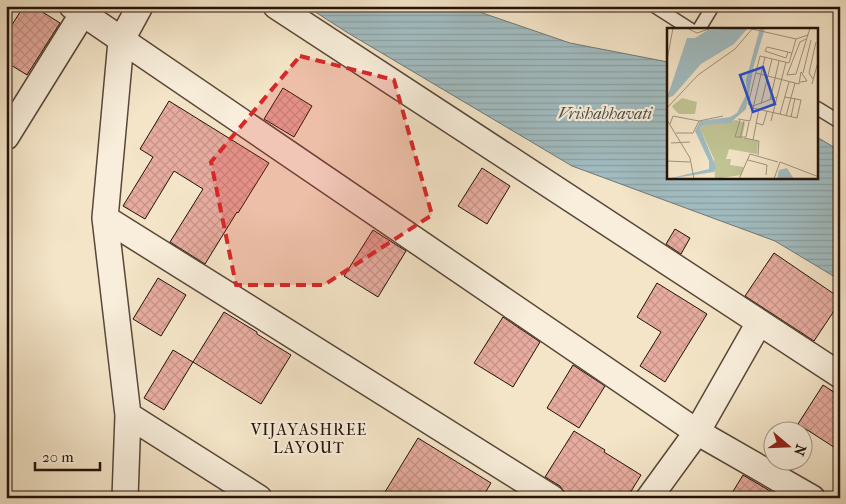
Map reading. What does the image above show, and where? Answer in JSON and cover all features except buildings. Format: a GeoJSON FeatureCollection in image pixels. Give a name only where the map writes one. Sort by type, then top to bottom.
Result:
{"type":"FeatureCollection","features":[{"type":"Feature","properties":{"kind":"street"},"geometry":{"type":"LineString","coordinates":[[125,498],[128,415],[105,218],[121,40],[140,6]]}},
{"type":"Feature","properties":{"kind":"street"},"geometry":{"type":"LineString","coordinates":[[276,6],[840,375]]}},
{"type":"Feature","properties":{"kind":"street"},"geometry":{"type":"LineString","coordinates":[[6,137],[78,10],[697,432],[812,498]]}},
{"type":"Feature","properties":{"kind":"street"},"geometry":{"type":"LineString","coordinates":[[105,218],[552,498]]}},
{"type":"Feature","properties":{"kind":"street"},"geometry":{"type":"LineString","coordinates":[[649,498],[697,432],[759,323]]}},
{"type":"Feature","properties":{"kind":"street"},"geometry":{"type":"LineString","coordinates":[[128,415],[259,498]]}},
{"type":"Feature","properties":{"kind":"lane"},"geometry":{"type":"LineString","coordinates":[[654,6],[688,28]]}},
{"type":"Feature","properties":{"kind":"lane"},"geometry":{"type":"LineString","coordinates":[[700,28],[713,6]]}},
{"type":"Feature","properties":{"kind":"lane"},"geometry":{"type":"LineString","coordinates":[[818,109],[840,122]]}},
{"type":"Feature","properties":{"kind":"highlighted area"},"geometry":{"type":"Polygon","coordinates":[[[300,56],[394,80],[432,215],[324,285],[236,285],[211,162],[300,56]]]}},
{"type":"Feature","properties":{"kind":"water","name":"Vrishabhavati"},"geometry":{"type":"Polygon","coordinates":[[[306,6],[462,6],[570,43],[667,62],[667,179],[818,179],[818,138],[840,151],[840,280],[775,241],[572,166],[306,6]]]}},
{"type":"Feature","properties":{"kind":"district","name":"VIJAYASHREE LAYOUT"},"geometry":{"type":"Point","coordinates":[309,438]}}]}
